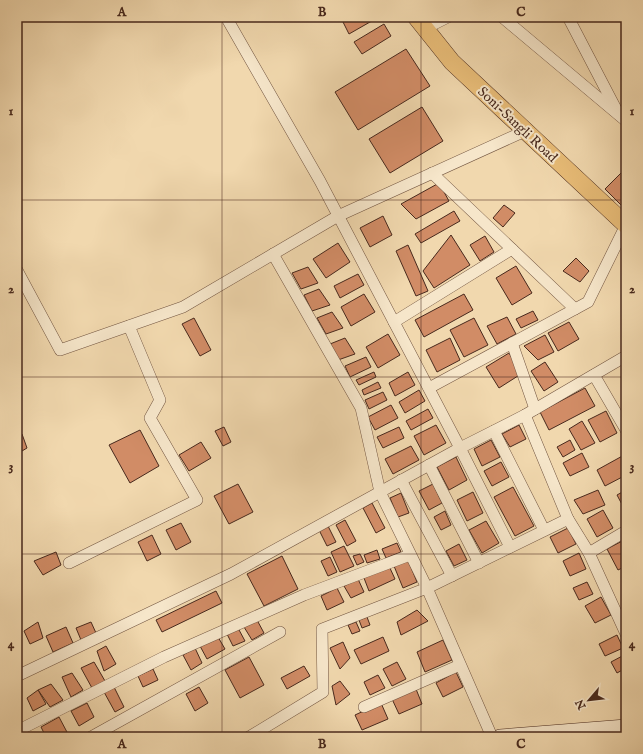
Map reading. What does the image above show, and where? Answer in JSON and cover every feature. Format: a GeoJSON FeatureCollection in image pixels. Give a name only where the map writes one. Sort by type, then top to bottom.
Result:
{"type":"FeatureCollection","features":[{"type":"Feature","properties":{"kind":"main road","name":"Soni-Sangli Road"},"geometry":{"type":"LineString","coordinates":[[421,23],[452,62],[626,225]]}},
{"type":"Feature","properties":{"kind":"main road"},"geometry":{"type":"LineString","coordinates":[[500,737],[586,734],[626,727]]}},
{"type":"Feature","properties":{"kind":"street"},"geometry":{"type":"LineString","coordinates":[[226,17],[338,216],[429,388],[510,547]]}},
{"type":"Feature","properties":{"kind":"street"},"geometry":{"type":"LineString","coordinates":[[421,23],[448,17]]}},
{"type":"Feature","properties":{"kind":"street"},"geometry":{"type":"LineString","coordinates":[[502,17],[623,118]]}},
{"type":"Feature","properties":{"kind":"street"},"geometry":{"type":"LineString","coordinates":[[568,17],[623,118]]}},
{"type":"Feature","properties":{"kind":"street"},"geometry":{"type":"LineString","coordinates":[[17,270],[60,350],[183,307],[338,216],[525,131]]}},
{"type":"Feature","properties":{"kind":"street"},"geometry":{"type":"LineString","coordinates":[[432,173],[575,309]]}},
{"type":"Feature","properties":{"kind":"street"},"geometry":{"type":"LineString","coordinates":[[429,388],[588,302],[626,225]]}},
{"type":"Feature","properties":{"kind":"street"},"geometry":{"type":"LineString","coordinates":[[394,322],[512,249]]}},
{"type":"Feature","properties":{"kind":"street"},"geometry":{"type":"LineString","coordinates":[[273,254],[362,408],[380,492],[427,588],[492,737]]}},
{"type":"Feature","properties":{"kind":"street"},"geometry":{"type":"LineString","coordinates":[[69,563],[196,500],[150,418],[160,400],[129,326]]}},
{"type":"Feature","properties":{"kind":"street"},"geometry":{"type":"LineString","coordinates":[[512,343],[535,409]]}},
{"type":"Feature","properties":{"kind":"street"},"geometry":{"type":"LineString","coordinates":[[17,676],[231,574],[460,448],[525,415],[626,356]]}},
{"type":"Feature","properties":{"kind":"street"},"geometry":{"type":"LineString","coordinates":[[594,375],[626,430]]}},
{"type":"Feature","properties":{"kind":"street"},"geometry":{"type":"LineString","coordinates":[[525,415],[568,519],[589,553],[626,634]]}},
{"type":"Feature","properties":{"kind":"street"},"geometry":{"type":"LineString","coordinates":[[494,431],[544,530]]}},
{"type":"Feature","properties":{"kind":"street"},"geometry":{"type":"LineString","coordinates":[[429,465],[479,563]]}},
{"type":"Feature","properties":{"kind":"street"},"geometry":{"type":"LineString","coordinates":[[401,480],[452,576]]}},
{"type":"Feature","properties":{"kind":"street"},"geometry":{"type":"LineString","coordinates":[[249,737],[324,692],[322,628],[427,588],[568,519]]}},
{"type":"Feature","properties":{"kind":"street"},"geometry":{"type":"LineString","coordinates":[[589,553],[626,531]]}},
{"type":"Feature","properties":{"kind":"street"},"geometry":{"type":"LineString","coordinates":[[17,731],[171,654],[304,595],[410,555]]}},
{"type":"Feature","properties":{"kind":"street"},"geometry":{"type":"LineString","coordinates":[[91,737],[280,632]]}},
{"type":"Feature","properties":{"kind":"street"},"geometry":{"type":"LineString","coordinates":[[364,707],[460,665]]}},
{"type":"Feature","properties":{"kind":"building"},"geometry":{"type":"Polygon","coordinates":[[[347,17],[377,18],[349,34],[342,20],[347,17]]]}},
{"type":"Feature","properties":{"kind":"building"},"geometry":{"type":"Polygon","coordinates":[[[384,24],[391,36],[362,54],[354,42],[384,24]]]}},
{"type":"Feature","properties":{"kind":"building"},"geometry":{"type":"Polygon","coordinates":[[[406,49],[430,86],[358,130],[335,92],[406,49]]]}},
{"type":"Feature","properties":{"kind":"building"},"geometry":{"type":"Polygon","coordinates":[[[422,107],[443,141],[390,173],[369,139],[422,107]]]}},
{"type":"Feature","properties":{"kind":"building"},"geometry":{"type":"Polygon","coordinates":[[[626,168],[626,210],[605,189],[626,168]]]}},
{"type":"Feature","properties":{"kind":"building"},"geometry":{"type":"Polygon","coordinates":[[[439,183],[449,201],[416,219],[401,204],[439,183]]]}},
{"type":"Feature","properties":{"kind":"building"},"geometry":{"type":"Polygon","coordinates":[[[504,205],[515,213],[503,227],[493,218],[504,205]]]}},
{"type":"Feature","properties":{"kind":"building"},"geometry":{"type":"Polygon","coordinates":[[[454,211],[460,221],[421,243],[415,234],[454,211]]]}},
{"type":"Feature","properties":{"kind":"building"},"geometry":{"type":"Polygon","coordinates":[[[383,216],[392,235],[370,247],[360,228],[383,216]]]}},
{"type":"Feature","properties":{"kind":"building"},"geometry":{"type":"Polygon","coordinates":[[[451,235],[470,265],[434,288],[423,271],[451,235]]]}},
{"type":"Feature","properties":{"kind":"building"},"geometry":{"type":"Polygon","coordinates":[[[485,236],[494,252],[480,261],[470,245],[485,236]]]}},
{"type":"Feature","properties":{"kind":"building"},"geometry":{"type":"Polygon","coordinates":[[[338,243],[350,262],[326,278],[313,259],[338,243]]]}},
{"type":"Feature","properties":{"kind":"building"},"geometry":{"type":"Polygon","coordinates":[[[408,245],[428,291],[416,296],[396,251],[408,245]]]}},
{"type":"Feature","properties":{"kind":"building"},"geometry":{"type":"Polygon","coordinates":[[[576,258],[589,271],[580,282],[563,271],[576,258]]]}},
{"type":"Feature","properties":{"kind":"building"},"geometry":{"type":"Polygon","coordinates":[[[516,266],[532,293],[512,305],[496,278],[516,266]]]}},
{"type":"Feature","properties":{"kind":"building"},"geometry":{"type":"Polygon","coordinates":[[[308,267],[318,283],[301,289],[292,273],[308,267]]]}},
{"type":"Feature","properties":{"kind":"building"},"geometry":{"type":"Polygon","coordinates":[[[358,274],[364,285],[340,298],[334,286],[358,274]]]}},
{"type":"Feature","properties":{"kind":"building"},"geometry":{"type":"Polygon","coordinates":[[[319,289],[330,305],[312,311],[304,295],[319,289]]]}},
{"type":"Feature","properties":{"kind":"building"},"geometry":{"type":"Polygon","coordinates":[[[364,294],[375,312],[351,326],[341,307],[364,294]]]}},
{"type":"Feature","properties":{"kind":"building"},"geometry":{"type":"Polygon","coordinates":[[[464,294],[473,310],[424,337],[415,320],[464,294]]]}},
{"type":"Feature","properties":{"kind":"building"},"geometry":{"type":"Polygon","coordinates":[[[533,311],[538,320],[521,328],[516,319],[533,311]]]}},
{"type":"Feature","properties":{"kind":"building"},"geometry":{"type":"Polygon","coordinates":[[[332,312],[343,328],[326,334],[317,318],[332,312]]]}},
{"type":"Feature","properties":{"kind":"building"},"geometry":{"type":"Polygon","coordinates":[[[507,317],[516,334],[497,344],[487,326],[507,317]]]}},
{"type":"Feature","properties":{"kind":"building"},"geometry":{"type":"Polygon","coordinates":[[[194,318],[211,350],[200,356],[182,324],[194,318]]]}},
{"type":"Feature","properties":{"kind":"building"},"geometry":{"type":"Polygon","coordinates":[[[474,318],[488,345],[464,357],[450,330],[474,318]]]}},
{"type":"Feature","properties":{"kind":"building"},"geometry":{"type":"Polygon","coordinates":[[[569,322],[579,339],[558,351],[548,333],[569,322]]]}},
{"type":"Feature","properties":{"kind":"building"},"geometry":{"type":"Polygon","coordinates":[[[388,334],[400,355],[378,368],[366,347],[388,334]]]}},
{"type":"Feature","properties":{"kind":"building"},"geometry":{"type":"Polygon","coordinates":[[[545,335],[554,352],[538,360],[524,346],[545,335]]]}},
{"type":"Feature","properties":{"kind":"building"},"geometry":{"type":"Polygon","coordinates":[[[345,338],[355,354],[338,360],[330,344],[345,338]]]}},
{"type":"Feature","properties":{"kind":"building"},"geometry":{"type":"Polygon","coordinates":[[[450,338],[460,360],[437,372],[426,350],[450,338]]]}},
{"type":"Feature","properties":{"kind":"building"},"geometry":{"type":"Polygon","coordinates":[[[509,353],[521,374],[499,388],[486,367],[509,353]]]}},
{"type":"Feature","properties":{"kind":"building"},"geometry":{"type":"Polygon","coordinates":[[[366,357],[371,367],[350,377],[345,366],[366,357]]]}},
{"type":"Feature","properties":{"kind":"building"},"geometry":{"type":"Polygon","coordinates":[[[545,362],[558,382],[544,391],[531,371],[545,362]]]}},
{"type":"Feature","properties":{"kind":"building"},"geometry":{"type":"Polygon","coordinates":[[[374,372],[376,377],[359,385],[356,380],[374,372]]]}},
{"type":"Feature","properties":{"kind":"building"},"geometry":{"type":"Polygon","coordinates":[[[408,372],[415,385],[395,396],[389,383],[408,372]]]}},
{"type":"Feature","properties":{"kind":"building"},"geometry":{"type":"Polygon","coordinates":[[[378,382],[381,388],[364,395],[362,390],[378,382]]]}},
{"type":"Feature","properties":{"kind":"building"},"geometry":{"type":"Polygon","coordinates":[[[585,388],[595,406],[549,430],[540,412],[585,388]]]}},
{"type":"Feature","properties":{"kind":"building"},"geometry":{"type":"Polygon","coordinates":[[[419,390],[425,401],[405,413],[399,402],[419,390]]]}},
{"type":"Feature","properties":{"kind":"building"},"geometry":{"type":"Polygon","coordinates":[[[383,392],[387,400],[369,409],[365,400],[383,392]]]}},
{"type":"Feature","properties":{"kind":"building"},"geometry":{"type":"Polygon","coordinates":[[[391,405],[398,418],[375,430],[368,417],[391,405]]]}},
{"type":"Feature","properties":{"kind":"building"},"geometry":{"type":"Polygon","coordinates":[[[428,409],[433,418],[411,430],[406,421],[428,409]]]}},
{"type":"Feature","properties":{"kind":"building"},"geometry":{"type":"Polygon","coordinates":[[[606,411],[617,433],[600,442],[588,420],[606,411]]]}},
{"type":"Feature","properties":{"kind":"building"},"geometry":{"type":"Polygon","coordinates":[[[582,421],[595,443],[581,450],[569,429],[582,421]]]}},
{"type":"Feature","properties":{"kind":"building"},"geometry":{"type":"Polygon","coordinates":[[[436,425],[446,443],[424,455],[414,436],[436,425]]]}},
{"type":"Feature","properties":{"kind":"building"},"geometry":{"type":"Polygon","coordinates":[[[519,425],[526,439],[510,447],[502,434],[519,425]]]}},
{"type":"Feature","properties":{"kind":"building"},"geometry":{"type":"Polygon","coordinates":[[[224,427],[231,442],[223,446],[215,431],[224,427]]]}},
{"type":"Feature","properties":{"kind":"building"},"geometry":{"type":"Polygon","coordinates":[[[399,427],[404,438],[383,448],[377,437],[399,427]]]}},
{"type":"Feature","properties":{"kind":"building"},"geometry":{"type":"Polygon","coordinates":[[[140,430],[159,466],[130,483],[109,445],[140,430]]]}},
{"type":"Feature","properties":{"kind":"building"},"geometry":{"type":"Polygon","coordinates":[[[22,434],[27,448],[17,454],[17,436],[22,434]]]}},
{"type":"Feature","properties":{"kind":"building"},"geometry":{"type":"Polygon","coordinates":[[[491,440],[500,457],[482,466],[474,449],[491,440]]]}},
{"type":"Feature","properties":{"kind":"building"},"geometry":{"type":"Polygon","coordinates":[[[570,440],[575,450],[563,457],[557,447],[570,440]]]}},
{"type":"Feature","properties":{"kind":"building"},"geometry":{"type":"Polygon","coordinates":[[[201,442],[211,458],[189,471],[179,455],[201,442]]]}},
{"type":"Feature","properties":{"kind":"building"},"geometry":{"type":"Polygon","coordinates":[[[411,446],[419,460],[393,474],[385,459],[411,446]]]}},
{"type":"Feature","properties":{"kind":"building"},"geometry":{"type":"Polygon","coordinates":[[[582,453],[589,467],[570,476],[563,463],[582,453]]]}},
{"type":"Feature","properties":{"kind":"building"},"geometry":{"type":"Polygon","coordinates":[[[626,454],[626,475],[605,486],[597,470],[626,454]]]}},
{"type":"Feature","properties":{"kind":"building"},"geometry":{"type":"Polygon","coordinates":[[[456,457],[467,480],[449,490],[437,467],[456,457]]]}},
{"type":"Feature","properties":{"kind":"building"},"geometry":{"type":"Polygon","coordinates":[[[501,462],[509,477],[492,486],[484,471],[501,462]]]}},
{"type":"Feature","properties":{"kind":"building"},"geometry":{"type":"Polygon","coordinates":[[[238,484],[253,512],[229,524],[214,496],[238,484]]]}},
{"type":"Feature","properties":{"kind":"building"},"geometry":{"type":"Polygon","coordinates":[[[433,484],[442,503],[429,510],[419,491],[433,484]]]}},
{"type":"Feature","properties":{"kind":"building"},"geometry":{"type":"Polygon","coordinates":[[[513,487],[534,526],[515,536],[494,497],[513,487]]]}},
{"type":"Feature","properties":{"kind":"building"},"geometry":{"type":"Polygon","coordinates":[[[598,490],[605,505],[583,514],[574,500],[598,490]]]}},
{"type":"Feature","properties":{"kind":"building"},"geometry":{"type":"Polygon","coordinates":[[[626,490],[626,512],[617,495],[626,490]]]}},
{"type":"Feature","properties":{"kind":"building"},"geometry":{"type":"Polygon","coordinates":[[[473,492],[483,513],[467,521],[457,500],[473,492]]]}},
{"type":"Feature","properties":{"kind":"building"},"geometry":{"type":"Polygon","coordinates":[[[401,493],[409,513],[398,517],[390,498],[401,493]]]}},
{"type":"Feature","properties":{"kind":"building"},"geometry":{"type":"Polygon","coordinates":[[[372,503],[385,528],[376,533],[363,508],[372,503]]]}},
{"type":"Feature","properties":{"kind":"building"},"geometry":{"type":"Polygon","coordinates":[[[603,510],[613,528],[597,537],[587,519],[603,510]]]}},
{"type":"Feature","properties":{"kind":"building"},"geometry":{"type":"Polygon","coordinates":[[[445,511],[451,525],[441,530],[434,517],[445,511]]]}},
{"type":"Feature","properties":{"kind":"building"},"geometry":{"type":"Polygon","coordinates":[[[345,520],[356,541],[347,546],[336,525],[345,520]]]}},
{"type":"Feature","properties":{"kind":"building"},"geometry":{"type":"Polygon","coordinates":[[[486,521],[499,543],[482,553],[469,530],[486,521]]]}},
{"type":"Feature","properties":{"kind":"building"},"geometry":{"type":"Polygon","coordinates":[[[181,523],[191,542],[176,550],[166,530],[181,523]]]}},
{"type":"Feature","properties":{"kind":"building"},"geometry":{"type":"Polygon","coordinates":[[[328,526],[336,542],[327,546],[319,530],[328,526]]]}},
{"type":"Feature","properties":{"kind":"building"},"geometry":{"type":"Polygon","coordinates":[[[568,528],[576,544],[558,553],[550,537],[568,528]]]}},
{"type":"Feature","properties":{"kind":"building"},"geometry":{"type":"Polygon","coordinates":[[[152,535],[161,554],[147,561],[138,542],[152,535]]]}},
{"type":"Feature","properties":{"kind":"building"},"geometry":{"type":"Polygon","coordinates":[[[626,539],[626,566],[618,570],[607,549],[626,539]]]}},
{"type":"Feature","properties":{"kind":"building"},"geometry":{"type":"Polygon","coordinates":[[[397,543],[401,552],[386,558],[382,549],[397,543]]]}},
{"type":"Feature","properties":{"kind":"building"},"geometry":{"type":"Polygon","coordinates":[[[459,544],[467,560],[454,566],[446,551],[459,544]]]}},
{"type":"Feature","properties":{"kind":"building"},"geometry":{"type":"Polygon","coordinates":[[[344,546],[354,566],[340,572],[331,552],[344,546]]]}},
{"type":"Feature","properties":{"kind":"building"},"geometry":{"type":"Polygon","coordinates":[[[377,550],[380,559],[367,563],[364,555],[377,550]]]}},
{"type":"Feature","properties":{"kind":"building"},"geometry":{"type":"Polygon","coordinates":[[[56,552],[61,565],[43,575],[34,561],[56,552]]]}},
{"type":"Feature","properties":{"kind":"building"},"geometry":{"type":"Polygon","coordinates":[[[579,553],[586,569],[570,576],[563,561],[579,553]]]}},
{"type":"Feature","properties":{"kind":"building"},"geometry":{"type":"Polygon","coordinates":[[[360,554],[364,562],[357,565],[353,556],[360,554]]]}},
{"type":"Feature","properties":{"kind":"building"},"geometry":{"type":"Polygon","coordinates":[[[282,556],[298,589],[264,606],[247,574],[282,556]]]}},
{"type":"Feature","properties":{"kind":"building"},"geometry":{"type":"Polygon","coordinates":[[[330,557],[337,572],[328,576],[321,561],[330,557]]]}},
{"type":"Feature","properties":{"kind":"building"},"geometry":{"type":"Polygon","coordinates":[[[408,560],[417,582],[403,588],[394,566],[408,560]]]}},
{"type":"Feature","properties":{"kind":"building"},"geometry":{"type":"Polygon","coordinates":[[[389,566],[395,579],[369,591],[364,578],[389,566]]]}},
{"type":"Feature","properties":{"kind":"building"},"geometry":{"type":"Polygon","coordinates":[[[358,579],[364,592],[351,598],[344,586],[358,579]]]}},
{"type":"Feature","properties":{"kind":"building"},"geometry":{"type":"Polygon","coordinates":[[[587,582],[593,594],[579,600],[573,588],[587,582]]]}},
{"type":"Feature","properties":{"kind":"building"},"geometry":{"type":"Polygon","coordinates":[[[337,588],[344,602],[327,610],[321,596],[337,588]]]}},
{"type":"Feature","properties":{"kind":"building"},"geometry":{"type":"Polygon","coordinates":[[[216,591],[222,603],[162,632],[156,620],[216,591]]]}},
{"type":"Feature","properties":{"kind":"building"},"geometry":{"type":"Polygon","coordinates":[[[601,597],[611,615],[595,623],[585,606],[601,597]]]}},
{"type":"Feature","properties":{"kind":"building"},"geometry":{"type":"Polygon","coordinates":[[[417,610],[428,621],[401,635],[397,622],[417,610]]]}},
{"type":"Feature","properties":{"kind":"building"},"geometry":{"type":"Polygon","coordinates":[[[367,617],[370,625],[362,628],[359,620],[367,617]]]}},
{"type":"Feature","properties":{"kind":"building"},"geometry":{"type":"Polygon","coordinates":[[[257,620],[264,633],[252,640],[244,627],[257,620]]]}},
{"type":"Feature","properties":{"kind":"building"},"geometry":{"type":"Polygon","coordinates":[[[38,622],[43,638],[30,644],[24,631],[38,622]]]}},
{"type":"Feature","properties":{"kind":"building"},"geometry":{"type":"Polygon","coordinates":[[[91,622],[96,633],[81,640],[76,628],[91,622]]]}},
{"type":"Feature","properties":{"kind":"building"},"geometry":{"type":"Polygon","coordinates":[[[356,622],[360,631],[352,634],[348,625],[356,622]]]}},
{"type":"Feature","properties":{"kind":"building"},"geometry":{"type":"Polygon","coordinates":[[[66,627],[73,643],[53,652],[46,636],[66,627]]]}},
{"type":"Feature","properties":{"kind":"building"},"geometry":{"type":"Polygon","coordinates":[[[238,628],[245,641],[233,646],[227,634],[238,628]]]}},
{"type":"Feature","properties":{"kind":"building"},"geometry":{"type":"Polygon","coordinates":[[[617,635],[623,648],[605,656],[599,644],[617,635]]]}},
{"type":"Feature","properties":{"kind":"building"},"geometry":{"type":"Polygon","coordinates":[[[218,637],[225,649],[207,659],[200,646],[218,637]]]}},
{"type":"Feature","properties":{"kind":"building"},"geometry":{"type":"Polygon","coordinates":[[[383,637],[389,651],[361,664],[354,650],[383,637]]]}},
{"type":"Feature","properties":{"kind":"building"},"geometry":{"type":"Polygon","coordinates":[[[443,640],[452,660],[425,672],[417,652],[443,640]]]}},
{"type":"Feature","properties":{"kind":"building"},"geometry":{"type":"Polygon","coordinates":[[[343,642],[350,658],[340,669],[330,648],[343,642]]]}},
{"type":"Feature","properties":{"kind":"building"},"geometry":{"type":"Polygon","coordinates":[[[106,646],[116,664],[104,671],[97,651],[106,646]]]}},
{"type":"Feature","properties":{"kind":"building"},"geometry":{"type":"Polygon","coordinates":[[[195,648],[202,663],[191,670],[183,655],[195,648]]]}},
{"type":"Feature","properties":{"kind":"building"},"geometry":{"type":"Polygon","coordinates":[[[626,654],[626,668],[617,673],[611,662],[626,654]]]}},
{"type":"Feature","properties":{"kind":"building"},"geometry":{"type":"Polygon","coordinates":[[[249,657],[264,685],[240,698],[225,670],[249,657]]]}},
{"type":"Feature","properties":{"kind":"building"},"geometry":{"type":"Polygon","coordinates":[[[94,662],[105,681],[92,688],[81,668],[94,662]]]}},
{"type":"Feature","properties":{"kind":"building"},"geometry":{"type":"Polygon","coordinates":[[[397,662],[406,679],[392,686],[383,669],[397,662]]]}},
{"type":"Feature","properties":{"kind":"building"},"geometry":{"type":"Polygon","coordinates":[[[304,666],[310,676],[287,689],[281,678],[304,666]]]}},
{"type":"Feature","properties":{"kind":"building"},"geometry":{"type":"Polygon","coordinates":[[[153,669],[158,680],[143,687],[138,676],[153,669]]]}},
{"type":"Feature","properties":{"kind":"building"},"geometry":{"type":"Polygon","coordinates":[[[456,672],[463,687],[443,697],[436,683],[456,672]]]}},
{"type":"Feature","properties":{"kind":"building"},"geometry":{"type":"Polygon","coordinates":[[[72,673],[83,690],[71,697],[62,677],[72,673]]]}},
{"type":"Feature","properties":{"kind":"building"},"geometry":{"type":"Polygon","coordinates":[[[378,675],[385,688],[370,695],[364,682],[378,675]]]}},
{"type":"Feature","properties":{"kind":"building"},"geometry":{"type":"Polygon","coordinates":[[[340,681],[350,694],[336,705],[332,686],[340,681]]]}},
{"type":"Feature","properties":{"kind":"building"},"geometry":{"type":"Polygon","coordinates":[[[51,684],[63,700],[50,707],[38,690],[51,684]]]}},
{"type":"Feature","properties":{"kind":"building"},"geometry":{"type":"Polygon","coordinates":[[[114,687],[124,707],[115,712],[104,692],[114,687]]]}},
{"type":"Feature","properties":{"kind":"building"},"geometry":{"type":"Polygon","coordinates":[[[199,687],[208,703],[195,711],[186,694],[199,687]]]}},
{"type":"Feature","properties":{"kind":"building"},"geometry":{"type":"Polygon","coordinates":[[[416,689],[422,704],[399,714],[392,699],[416,689]]]}},
{"type":"Feature","properties":{"kind":"building"},"geometry":{"type":"Polygon","coordinates":[[[38,690],[46,704],[33,711],[27,698],[38,690]]]}},
{"type":"Feature","properties":{"kind":"building"},"geometry":{"type":"Polygon","coordinates":[[[87,703],[94,717],[79,726],[71,711],[87,703]]]}},
{"type":"Feature","properties":{"kind":"building"},"geometry":{"type":"Polygon","coordinates":[[[381,703],[388,719],[362,730],[355,715],[381,703]]]}},
{"type":"Feature","properties":{"kind":"building"},"geometry":{"type":"Polygon","coordinates":[[[59,717],[68,734],[63,737],[46,737],[41,727],[59,717]]]}}]}
